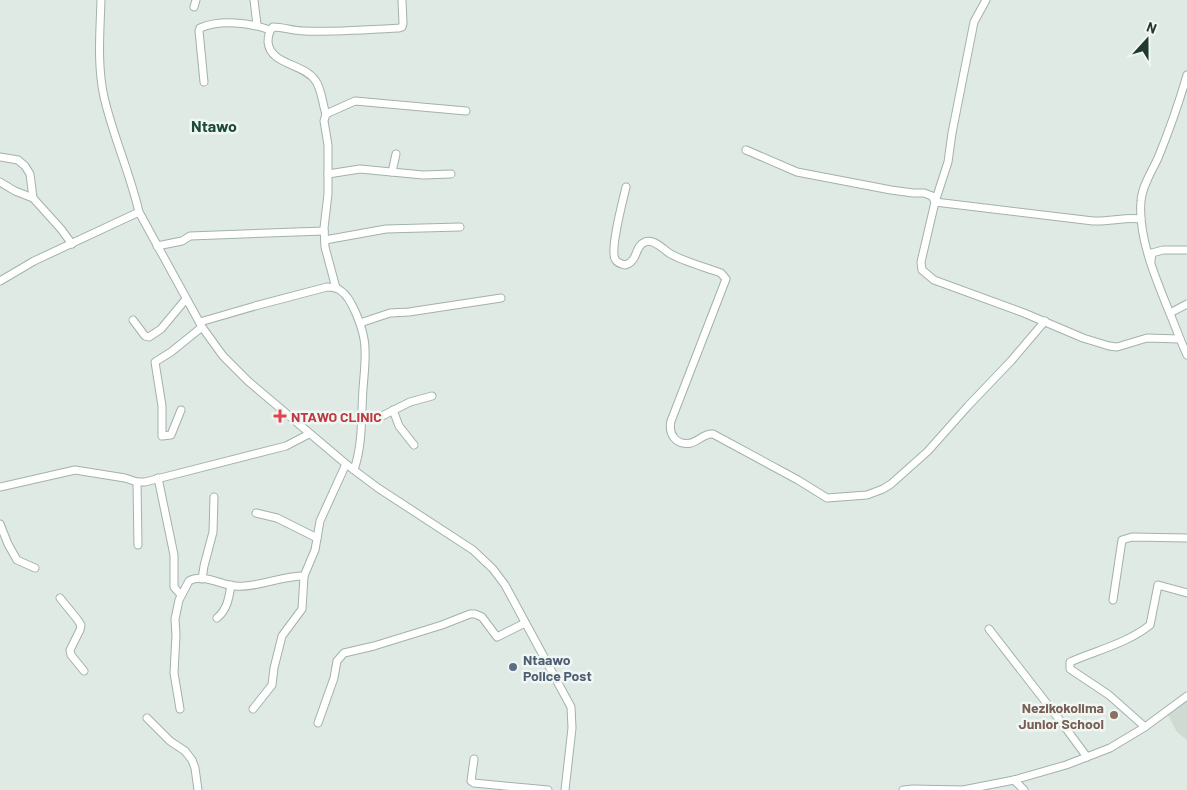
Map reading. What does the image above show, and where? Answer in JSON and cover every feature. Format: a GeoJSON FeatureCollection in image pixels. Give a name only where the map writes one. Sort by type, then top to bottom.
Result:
{"type":"FeatureCollection","features":[{"type":"Feature","properties":{"kind":"street"},"geometry":{"type":"LineString","coordinates":[[101,0],[100,48],[104,96],[138,212],[201,325],[222,356],[309,434],[378,488],[483,558],[505,585],[571,707],[572,728],[565,790]]}},
{"type":"Feature","properties":{"kind":"street"},"geometry":{"type":"LineString","coordinates":[[254,0],[257,25]]}},
{"type":"Feature","properties":{"kind":"street"},"geometry":{"type":"LineString","coordinates":[[336,288],[324,231],[328,194],[328,145],[324,121],[326,114],[319,86],[310,74],[274,55],[269,48],[268,38],[273,27],[299,31],[337,32],[402,27],[402,0]]}},
{"type":"Feature","properties":{"kind":"street"},"geometry":{"type":"LineString","coordinates":[[986,0],[974,22],[948,162],[935,202],[921,262],[922,270],[934,280],[1044,321],[1083,338],[1109,346],[1117,347],[1148,338],[1180,339]]}},
{"type":"Feature","properties":{"kind":"street"},"geometry":{"type":"LineString","coordinates":[[204,82],[199,29],[204,26],[222,24],[257,25],[270,30]]}},
{"type":"Feature","properties":{"kind":"street"},"geometry":{"type":"LineString","coordinates":[[1187,75],[1169,131],[1141,199],[1141,219],[1145,244],[1187,354]]}},
{"type":"Feature","properties":{"kind":"street"},"geometry":{"type":"LineString","coordinates":[[326,114],[355,101],[466,111]]}},
{"type":"Feature","properties":{"kind":"street"},"geometry":{"type":"LineString","coordinates":[[746,150],[797,172],[891,190],[924,193],[932,196],[935,202]]}},
{"type":"Feature","properties":{"kind":"street"},"geometry":{"type":"LineString","coordinates":[[392,172],[396,154]]}},
{"type":"Feature","properties":{"kind":"street"},"geometry":{"type":"LineString","coordinates":[[0,157],[18,160],[25,166],[30,174],[33,198]]}},
{"type":"Feature","properties":{"kind":"street"},"geometry":{"type":"LineString","coordinates":[[328,174],[360,169],[423,175],[451,174]]}},
{"type":"Feature","properties":{"kind":"street"},"geometry":{"type":"LineString","coordinates":[[0,182],[15,191],[33,198],[72,244]]}},
{"type":"Feature","properties":{"kind":"street"},"geometry":{"type":"LineString","coordinates":[[626,186],[619,212],[614,250],[617,262],[625,265],[634,260],[643,242],[647,241],[653,242],[670,254],[721,273],[726,279],[671,421],[669,429],[671,435],[675,440],[685,443],[692,442],[706,434],[713,434],[827,498],[867,495],[891,484],[928,451],[1011,361],[1044,321]]}},
{"type":"Feature","properties":{"kind":"street"},"geometry":{"type":"LineString","coordinates":[[935,202],[1093,221],[1106,222],[1127,218],[1141,219]]}},
{"type":"Feature","properties":{"kind":"street"},"geometry":{"type":"LineString","coordinates":[[0,281],[34,261],[138,212]]}},
{"type":"Feature","properties":{"kind":"street"},"geometry":{"type":"LineString","coordinates":[[325,240],[386,229],[460,227]]}},
{"type":"Feature","properties":{"kind":"street"},"geometry":{"type":"LineString","coordinates":[[157,246],[182,240],[190,236],[324,231]]}},
{"type":"Feature","properties":{"kind":"street"},"geometry":{"type":"LineString","coordinates":[[1151,262],[1152,253],[1187,250]]}},
{"type":"Feature","properties":{"kind":"street"},"geometry":{"type":"LineString","coordinates":[[181,410],[171,435],[162,436],[162,406],[154,362],[170,352],[201,325],[255,306],[327,287],[336,288],[344,294],[350,303],[360,324],[364,340],[362,434],[354,470]]}},
{"type":"Feature","properties":{"kind":"street"},"geometry":{"type":"LineString","coordinates":[[360,324],[390,313],[501,298]]}},
{"type":"Feature","properties":{"kind":"street"},"geometry":{"type":"LineString","coordinates":[[133,320],[145,336],[148,337],[161,329],[186,299]]}},
{"type":"Feature","properties":{"kind":"street"},"geometry":{"type":"LineString","coordinates":[[1170,313],[1187,304]]}},
{"type":"Feature","properties":{"kind":"street"},"geometry":{"type":"LineString","coordinates":[[382,416],[410,402],[432,396]]}},
{"type":"Feature","properties":{"kind":"street"},"geometry":{"type":"LineString","coordinates":[[393,410],[399,426],[409,436],[414,445]]}},
{"type":"Feature","properties":{"kind":"street"},"geometry":{"type":"LineString","coordinates":[[0,487],[75,470],[125,478],[137,482],[286,446],[309,434]]}},
{"type":"Feature","properties":{"kind":"street"},"geometry":{"type":"LineString","coordinates":[[253,709],[272,685],[282,636],[302,609],[304,576],[315,550],[320,521],[346,464]]}},
{"type":"Feature","properties":{"kind":"street"},"geometry":{"type":"LineString","coordinates":[[158,478],[174,555],[174,588],[182,594]]}},
{"type":"Feature","properties":{"kind":"street"},"geometry":{"type":"LineString","coordinates":[[137,482],[138,545]]}},
{"type":"Feature","properties":{"kind":"street"},"geometry":{"type":"LineString","coordinates":[[202,578],[213,532],[214,497]]}},
{"type":"Feature","properties":{"kind":"street"},"geometry":{"type":"LineString","coordinates":[[256,513],[277,518],[317,538]]}},
{"type":"Feature","properties":{"kind":"street"},"geometry":{"type":"LineString","coordinates":[[0,524],[12,553],[17,560],[35,568]]}},
{"type":"Feature","properties":{"kind":"street"},"geometry":{"type":"LineString","coordinates":[[1113,600],[1122,540],[1132,537],[1187,538]]}},
{"type":"Feature","properties":{"kind":"street"},"geometry":{"type":"LineString","coordinates":[[180,709],[174,673],[176,635],[174,619],[182,594],[190,581],[202,578],[232,585],[248,586],[289,576],[304,576]]}},
{"type":"Feature","properties":{"kind":"street"},"geometry":{"type":"LineString","coordinates":[[217,618],[222,614],[227,604],[232,585]]}},
{"type":"Feature","properties":{"kind":"street"},"geometry":{"type":"LineString","coordinates":[[1145,727],[1109,695],[1070,668],[1069,665],[1070,662],[1141,632],[1150,625],[1158,585],[1187,593]]}},
{"type":"Feature","properties":{"kind":"street"},"geometry":{"type":"LineString","coordinates":[[60,598],[77,619],[80,626],[80,630],[70,650],[71,655],[84,671]]}},
{"type":"Feature","properties":{"kind":"street"},"geometry":{"type":"LineString","coordinates":[[318,723],[334,678],[337,661],[344,652],[374,646],[442,625],[470,614],[475,614],[482,618],[497,637],[525,623]]}},
{"type":"Feature","properties":{"kind":"street"},"geometry":{"type":"LineString","coordinates":[[989,629],[997,642],[1087,757]]}},
{"type":"Feature","properties":{"kind":"street"},"geometry":{"type":"LineString","coordinates":[[903,790],[963,790],[1014,780],[1066,765],[1110,748],[1145,727],[1187,696]]}},
{"type":"Feature","properties":{"kind":"street"},"geometry":{"type":"LineString","coordinates":[[147,718],[170,741],[185,751],[192,760],[196,768],[198,790]]}},
{"type":"Feature","properties":{"kind":"street"},"geometry":{"type":"LineString","coordinates":[[474,759],[471,781],[474,783],[548,790]]}},
{"type":"Feature","properties":{"kind":"street"},"geometry":{"type":"LineString","coordinates":[[1014,780],[1024,790]]}},
{"type":"Feature","properties":{"kind":"shaded area"},"geometry":{"type":"Polygon","coordinates":[[[1187,699],[1187,740],[1177,732],[1168,715],[1187,699]]]}},
{"type":"Feature","properties":{"kind":"place","name":"NTAWO CLINIC"},"geometry":{"type":"Point","coordinates":[280,416]}},
{"type":"Feature","properties":{"kind":"place","name":"Ntaawo Police Post"},"geometry":{"type":"Point","coordinates":[513,667]}},
{"type":"Feature","properties":{"kind":"place","name":"Nezikokolima Junior School"},"geometry":{"type":"Point","coordinates":[1114,715]}},
{"type":"Feature","properties":{"kind":"district","name":"Ntawo"},"geometry":{"type":"Point","coordinates":[214,125]}}]}
